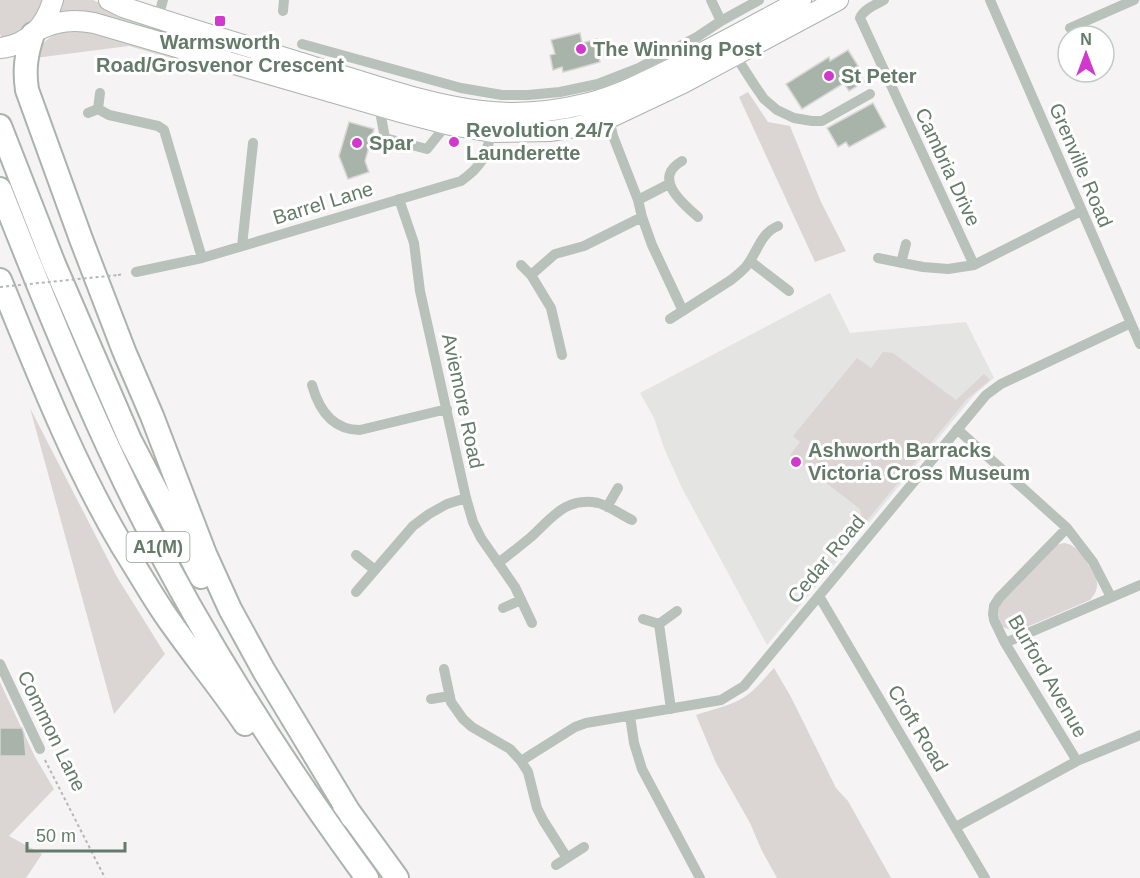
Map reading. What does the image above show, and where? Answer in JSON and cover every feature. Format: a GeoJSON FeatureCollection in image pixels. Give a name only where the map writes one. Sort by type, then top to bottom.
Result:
{"type":"FeatureCollection","features":[{"type":"Feature","properties":{"kind":"highway"},"geometry":{"type":"LineString","coordinates":[[36,32],[26,60],[27,90],[77,231],[205,554],[230,609],[264,671],[352,817]]}},
{"type":"Feature","properties":{"kind":"highway","name":"A1(M)"},"geometry":{"type":"LineString","coordinates":[[0,126],[54,264],[130,440],[155,490],[220,612],[262,682],[309,755],[397,878]]}},
{"type":"Feature","properties":{"kind":"highway","name":"A1(M)"},"geometry":{"type":"LineString","coordinates":[[0,189],[103,435],[149,529],[202,626],[262,726],[367,878]]}},
{"type":"Feature","properties":{"kind":"highway"},"geometry":{"type":"LineString","coordinates":[[0,280],[72,450],[120,543],[162,611],[261,748],[339,839]]}},
{"type":"Feature","properties":{"kind":"main road"},"geometry":{"type":"LineString","coordinates":[[36,32],[50,10],[53,0]]}},
{"type":"Feature","properties":{"kind":"main road"},"geometry":{"type":"LineString","coordinates":[[109,0],[123,6],[160,9],[378,86],[436,103],[482,111],[516,112],[551,110],[585,104],[621,92],[705,52],[801,0]]}},
{"type":"Feature","properties":{"kind":"main road"},"geometry":{"type":"LineString","coordinates":[[0,48],[16,45],[36,32],[61,21],[79,20],[447,124],[492,132],[551,131],[576,127],[609,117],[683,83],[838,0]]}},
{"type":"Feature","properties":{"kind":"street"},"geometry":{"type":"LineString","coordinates":[[711,0],[720,21]]}},
{"type":"Feature","properties":{"kind":"street"},"geometry":{"type":"LineString","coordinates":[[302,44],[461,88],[502,95],[560,92],[598,84],[639,68],[759,0]]}},
{"type":"Feature","properties":{"kind":"street","name":"Cambria Drive"},"geometry":{"type":"LineString","coordinates":[[884,0],[866,10],[860,18],[974,265]]}},
{"type":"Feature","properties":{"kind":"street","name":"Grenville Road"},"geometry":{"type":"LineString","coordinates":[[990,0],[1081,211],[1134,321],[1140,344]]}},
{"type":"Feature","properties":{"kind":"street"},"geometry":{"type":"LineString","coordinates":[[1079,24],[1134,0]]}},
{"type":"Feature","properties":{"kind":"street"},"geometry":{"type":"LineString","coordinates":[[735,55],[764,99],[777,110],[794,118],[822,121],[870,94]]}},
{"type":"Feature","properties":{"kind":"street"},"geometry":{"type":"LineString","coordinates":[[100,93],[93,111],[158,126],[164,130],[202,258]]}},
{"type":"Feature","properties":{"kind":"street"},"geometry":{"type":"LineString","coordinates":[[380,106],[385,138],[427,149],[447,124]]}},
{"type":"Feature","properties":{"kind":"street"},"geometry":{"type":"LineString","coordinates":[[609,117],[613,136],[638,200],[652,245],[683,311]]}},
{"type":"Feature","properties":{"kind":"street","name":"Barrel Lane"},"geometry":{"type":"LineString","coordinates":[[136,272],[202,258],[461,181],[483,160],[492,132]]}},
{"type":"Feature","properties":{"kind":"street"},"geometry":{"type":"LineString","coordinates":[[242,246],[253,143]]}},
{"type":"Feature","properties":{"kind":"street"},"geometry":{"type":"LineString","coordinates":[[682,161],[671,170],[669,184],[682,203],[698,217]]}},
{"type":"Feature","properties":{"kind":"street"},"geometry":{"type":"LineString","coordinates":[[638,200],[669,184]]}},
{"type":"Feature","properties":{"kind":"street","name":"Aviemore Road"},"geometry":{"type":"LineString","coordinates":[[399,199],[414,243],[420,291],[473,522],[481,538],[515,587],[532,623]]}},
{"type":"Feature","properties":{"kind":"street"},"geometry":{"type":"LineString","coordinates":[[878,258],[923,267],[948,269],[974,265],[1081,211]]}},
{"type":"Feature","properties":{"kind":"street"},"geometry":{"type":"LineString","coordinates":[[531,275],[555,254],[584,246],[642,218]]}},
{"type":"Feature","properties":{"kind":"street"},"geometry":{"type":"LineString","coordinates":[[670,319],[740,273],[750,261],[762,239],[777,226]]}},
{"type":"Feature","properties":{"kind":"street"},"geometry":{"type":"LineString","coordinates":[[901,263],[906,244]]}},
{"type":"Feature","properties":{"kind":"street"},"geometry":{"type":"LineString","coordinates":[[750,261],[789,291]]}},
{"type":"Feature","properties":{"kind":"street"},"geometry":{"type":"LineString","coordinates":[[521,265],[531,275],[551,308],[562,355]]}},
{"type":"Feature","properties":{"kind":"street","name":"Cedar Road"},"geometry":{"type":"LineString","coordinates":[[521,761],[575,727],[586,723],[721,700],[744,686],[986,395],[1000,384],[1134,321]]}},
{"type":"Feature","properties":{"kind":"street"},"geometry":{"type":"LineString","coordinates":[[312,385],[315,396],[328,417],[337,425],[351,430],[360,430],[447,410]]}},
{"type":"Feature","properties":{"kind":"street"},"geometry":{"type":"LineString","coordinates":[[957,429],[1067,528],[1093,562],[1110,597]]}},
{"type":"Feature","properties":{"kind":"street"},"geometry":{"type":"LineString","coordinates":[[608,507],[618,488]]}},
{"type":"Feature","properties":{"kind":"street"},"geometry":{"type":"LineString","coordinates":[[356,592],[413,526],[447,504],[466,498]]}},
{"type":"Feature","properties":{"kind":"street"},"geometry":{"type":"LineString","coordinates":[[498,563],[526,542],[557,511],[577,503],[598,503],[632,520]]}},
{"type":"Feature","properties":{"kind":"street","name":"Burford Avenue"},"geometry":{"type":"LineString","coordinates":[[1067,528],[999,598],[994,606],[993,614],[1005,643],[1077,761]]}},
{"type":"Feature","properties":{"kind":"street"},"geometry":{"type":"LineString","coordinates":[[356,555],[375,570]]}},
{"type":"Feature","properties":{"kind":"street"},"geometry":{"type":"LineString","coordinates":[[1005,643],[1140,585]]}},
{"type":"Feature","properties":{"kind":"street","name":"Croft Road"},"geometry":{"type":"LineString","coordinates":[[819,597],[985,878]]}},
{"type":"Feature","properties":{"kind":"street"},"geometry":{"type":"LineString","coordinates":[[503,608],[521,600]]}},
{"type":"Feature","properties":{"kind":"street"},"geometry":{"type":"LineString","coordinates":[[659,624],[677,611]]}},
{"type":"Feature","properties":{"kind":"street"},"geometry":{"type":"LineString","coordinates":[[644,619],[659,624]]}},
{"type":"Feature","properties":{"kind":"street"},"geometry":{"type":"LineString","coordinates":[[659,624],[671,710]]}},
{"type":"Feature","properties":{"kind":"street","name":"Common Lane"},"geometry":{"type":"LineString","coordinates":[[0,664],[40,749]]}},
{"type":"Feature","properties":{"kind":"street"},"geometry":{"type":"LineString","coordinates":[[444,669],[452,702],[463,719],[472,727],[510,748],[521,761],[528,772],[540,814],[567,858]]}},
{"type":"Feature","properties":{"kind":"street"},"geometry":{"type":"LineString","coordinates":[[431,699],[450,696]]}},
{"type":"Feature","properties":{"kind":"street"},"geometry":{"type":"LineString","coordinates":[[630,716],[634,743],[642,769],[700,878]]}},
{"type":"Feature","properties":{"kind":"street"},"geometry":{"type":"LineString","coordinates":[[956,827],[1077,761],[1140,735]]}},
{"type":"Feature","properties":{"kind":"street"},"geometry":{"type":"LineString","coordinates":[[556,865],[584,847]]}},
{"type":"Feature","properties":{"kind":"path"},"geometry":{"type":"LineString","coordinates":[[0,287],[118,274]]}},
{"type":"Feature","properties":{"kind":"path","name":"Common Lane"},"geometry":{"type":"LineString","coordinates":[[40,749],[105,878]]}},
{"type":"Feature","properties":{"kind":"shaded area"},"geometry":{"type":"Polygon","coordinates":[[[0,0],[42,0],[28,25],[17,34],[2,39],[0,0]]]}},
{"type":"Feature","properties":{"kind":"shaded area"},"geometry":{"type":"Polygon","coordinates":[[[59,0],[93,0],[164,28],[163,34],[55,14],[59,0]]]}},
{"type":"Feature","properties":{"kind":"shaded area"},"geometry":{"type":"Polygon","coordinates":[[[78,26],[359,106],[366,113],[129,46],[35,58],[43,44],[52,36],[78,26]]]}},
{"type":"Feature","properties":{"kind":"shaded area"},"geometry":{"type":"Polygon","coordinates":[[[748,92],[768,122],[790,126],[821,202],[846,251],[815,262],[739,97],[748,92]]]}},
{"type":"Feature","properties":{"kind":"shaded area"},"geometry":{"type":"Polygon","coordinates":[[[830,293],[850,333],[966,322],[994,378],[975,394],[861,532],[847,535],[848,548],[767,645],[682,488],[664,448],[654,418],[640,393],[830,293]]]}},
{"type":"Feature","properties":{"kind":"shaded area"},"geometry":{"type":"Polygon","coordinates":[[[883,352],[893,353],[956,400],[984,374],[990,380],[967,399],[864,524],[860,509],[790,455],[800,442],[793,436],[857,358],[871,368],[883,352]]]}},
{"type":"Feature","properties":{"kind":"shaded area"},"geometry":{"type":"Polygon","coordinates":[[[30,408],[117,577],[165,654],[114,714],[30,408]]]}},
{"type":"Feature","properties":{"kind":"shaded area"},"geometry":{"type":"Polygon","coordinates":[[[1064,543],[1075,547],[1096,578],[1097,587],[1090,600],[1020,630],[1013,631],[1003,627],[998,614],[1002,601],[1056,545],[1064,543]]]}},
{"type":"Feature","properties":{"kind":"shaded area"},"geometry":{"type":"Polygon","coordinates":[[[774,668],[836,788],[848,801],[891,878],[777,878],[750,823],[716,763],[696,715],[738,701],[750,693],[774,668]]]}},
{"type":"Feature","properties":{"kind":"shaded area"},"geometry":{"type":"Polygon","coordinates":[[[0,682],[35,757],[54,789],[9,836],[42,854],[26,878],[0,878],[0,682]]]}},
{"type":"Feature","properties":{"kind":"building","name":"The Winning Post"},"geometry":{"type":"Polygon","coordinates":[[[580,33],[582,43],[597,39],[598,44],[606,42],[610,55],[599,58],[600,62],[575,69],[563,72],[562,67],[553,70],[550,55],[555,54],[551,40],[580,33]]]}},
{"type":"Feature","properties":{"kind":"building","name":"St Peter"},"geometry":{"type":"Polygon","coordinates":[[[848,50],[860,69],[857,70],[864,82],[849,91],[844,83],[802,109],[786,84],[829,57],[830,61],[848,50]]]}},
{"type":"Feature","properties":{"kind":"building"},"geometry":{"type":"Polygon","coordinates":[[[873,103],[886,127],[849,147],[846,142],[838,147],[827,128],[873,103]]]}},
{"type":"Feature","properties":{"kind":"building","name":"Spar"},"geometry":{"type":"Polygon","coordinates":[[[349,122],[374,129],[365,161],[369,172],[348,179],[339,156],[349,122]]]}},
{"type":"Feature","properties":{"kind":"building"},"geometry":{"type":"Polygon","coordinates":[[[0,728],[22,728],[26,756],[0,756],[0,728]]]}},
{"type":"Feature","properties":{"kind":"place","name":"Warmsworth Road/Grosvenor Crescent"},"geometry":{"type":"Point","coordinates":[220,21]}},
{"type":"Feature","properties":{"kind":"place","name":"The Winning Post"},"geometry":{"type":"Point","coordinates":[581,49]}},
{"type":"Feature","properties":{"kind":"place","name":"St Peter"},"geometry":{"type":"Point","coordinates":[829,76]}},
{"type":"Feature","properties":{"kind":"place","name":"Revolution 24/7 Launderette"},"geometry":{"type":"Point","coordinates":[454,142]}},
{"type":"Feature","properties":{"kind":"place","name":"Spar"},"geometry":{"type":"Point","coordinates":[357,143]}},
{"type":"Feature","properties":{"kind":"place","name":"Ashworth Barracks Victoria Cross Museum"},"geometry":{"type":"Point","coordinates":[796,462]}}]}
